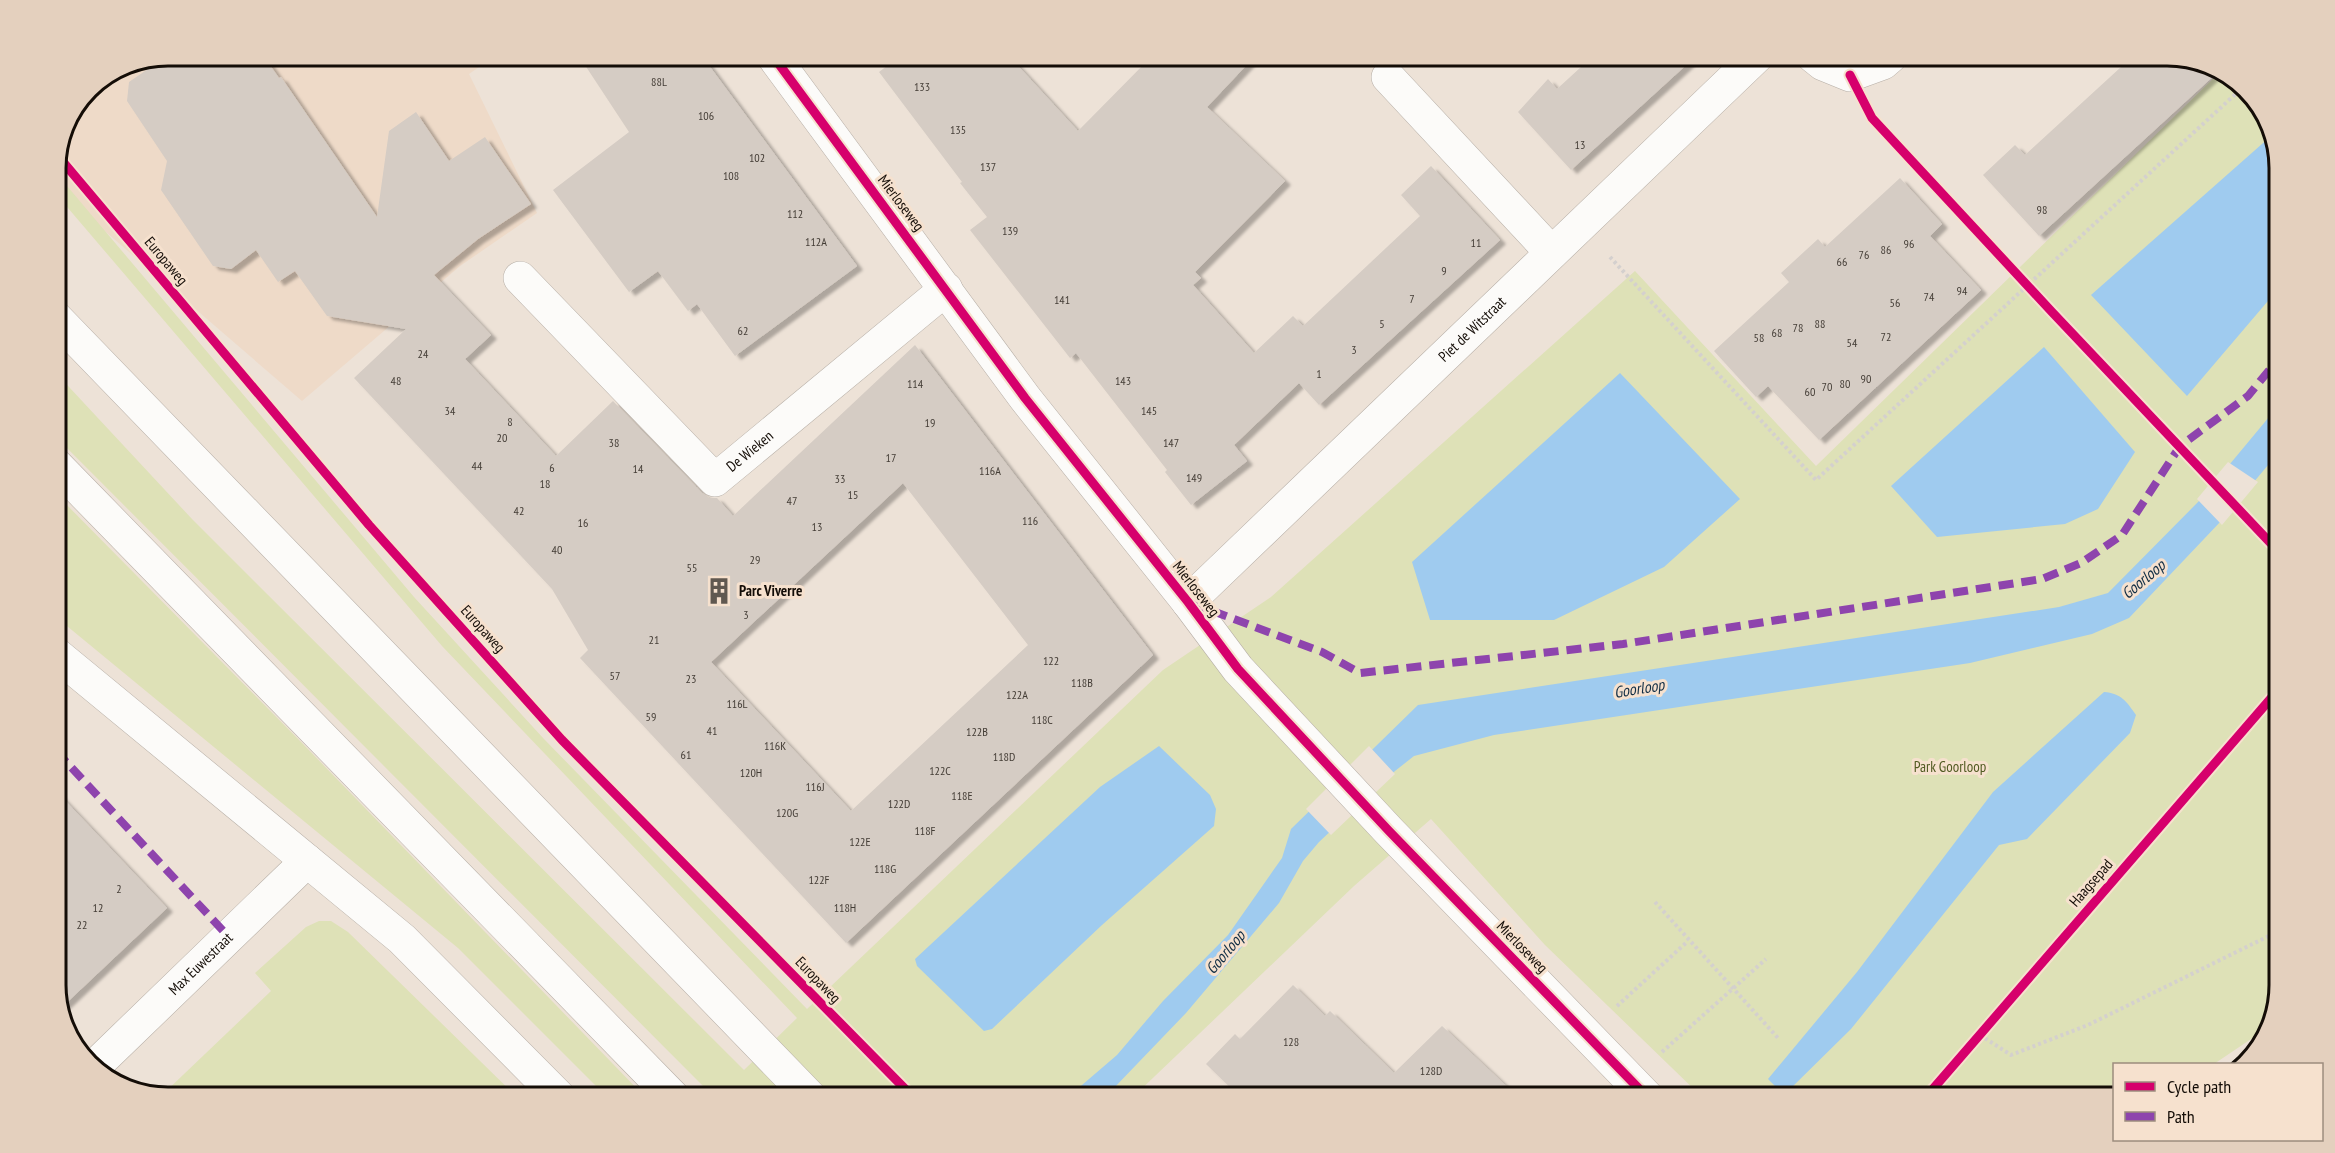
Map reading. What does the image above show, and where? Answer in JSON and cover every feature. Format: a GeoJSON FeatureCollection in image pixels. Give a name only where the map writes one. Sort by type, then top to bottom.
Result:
{"type":"FeatureCollection","features":[{"type":"Feature","properties":{"kind":"street","name":"Mierloseweg"},"geometry":{"type":"LineString","coordinates":[[780,66],[1024,398],[1188,602],[1238,669],[1389,831],[1637,1087]]}},
{"type":"Feature","properties":{"kind":"street","name":"Piet de Witstraat"},"geometry":{"type":"LineString","coordinates":[[1188,602],[1747,66]]}},
{"type":"Feature","properties":{"kind":"street"},"geometry":{"type":"LineString","coordinates":[[1828,66],[1850,75],[1875,66]]}},
{"type":"Feature","properties":{"kind":"street"},"geometry":{"type":"LineString","coordinates":[[1388,77],[1551,252]]}},
{"type":"Feature","properties":{"kind":"street","name":"De Wieken"},"geometry":{"type":"LineString","coordinates":[[520,278],[715,480],[946,289]]}},
{"type":"Feature","properties":{"kind":"street"},"geometry":{"type":"LineString","coordinates":[[66,328],[799,1087]]}},
{"type":"Feature","properties":{"kind":"street"},"geometry":{"type":"LineString","coordinates":[[66,475],[662,1087]]}},
{"type":"Feature","properties":{"kind":"street"},"geometry":{"type":"LineString","coordinates":[[66,662],[402,939],[548,1087]]}},
{"type":"Feature","properties":{"kind":"street","name":"Max Euwestraat"},"geometry":{"type":"LineString","coordinates":[[100,1061],[307,861]]}},
{"type":"Feature","properties":{"kind":"path"},"geometry":{"type":"LineString","coordinates":[[1580,225],[1816,480],[2236,93]]}},
{"type":"Feature","properties":{"kind":"path"},"geometry":{"type":"LineString","coordinates":[[2020,277],[2036,294]]}},
{"type":"Feature","properties":{"kind":"path"},"geometry":{"type":"LineString","coordinates":[[1655,902],[1778,1038]]}},
{"type":"Feature","properties":{"kind":"path"},"geometry":{"type":"LineString","coordinates":[[1980,1035],[2011,1055],[2088,1025],[2269,936]]}},
{"type":"Feature","properties":{"kind":"path"},"geometry":{"type":"LineString","coordinates":[[1586,1035],[1687,942]]}},
{"type":"Feature","properties":{"kind":"path"},"geometry":{"type":"LineString","coordinates":[[1641,1087],[1733,989],[1766,959]]}},
{"type":"Feature","properties":{"kind":"path"},"geometry":{"type":"LineString","coordinates":[[1972,1044],[1987,1026]]}},
{"type":"Feature","properties":{"kind":"shaded area"},"geometry":{"type":"Polygon","coordinates":[[[168,66],[481,66],[469,74],[537,213],[460,266],[302,401],[66,198],[66,161],[69,142],[83,111],[111,83],[148,68],[168,66]]]}},
{"type":"Feature","properties":{"kind":"green space","name":"Park Goorloop"},"geometry":{"type":"Polygon","coordinates":[[[2214,78],[2224,83],[2244,101],[2252,111],[2264,135],[2269,161],[2269,985],[2266,1011],[2255,1037],[2215,1063],[2113,1063],[2113,1087],[1692,1087],[1545,945],[1431,819],[1354,886],[1143,1087],[704,1087],[66,447],[66,384],[192,519],[744,1070],[797,1018],[442,646],[66,206],[66,185],[414,597],[544,739],[807,1009],[1163,670],[1271,597],[1635,271],[1816,466],[2214,78]]]}},
{"type":"Feature","properties":{"kind":"green space"},"geometry":{"type":"Polygon","coordinates":[[[66,504],[302,743],[635,1087],[597,1087],[458,948],[66,625],[66,504]]]}},
{"type":"Feature","properties":{"kind":"green space"},"geometry":{"type":"Polygon","coordinates":[[[319,921],[331,921],[348,932],[507,1087],[170,1087],[271,991],[255,973],[306,927],[319,921]]]}},
{"type":"Feature","properties":{"kind":"water"},"geometry":{"type":"Polygon","coordinates":[[[2265,141],[2269,161],[2269,300],[2187,396],[2091,295],[2265,141]]]}},
{"type":"Feature","properties":{"kind":"water"},"geometry":{"type":"Polygon","coordinates":[[[2044,347],[2135,452],[2098,509],[2065,524],[1937,537],[1891,486],[2044,347]]]}},
{"type":"Feature","properties":{"kind":"water"},"geometry":{"type":"Polygon","coordinates":[[[1620,373],[1740,499],[1664,567],[1554,620],[1430,620],[1412,562],[1620,373]]]}},
{"type":"Feature","properties":{"kind":"water","name":"Goorloop"},"geometry":{"type":"Polygon","coordinates":[[[2269,417],[2269,464],[2222,520],[2129,618],[2092,634],[1970,663],[1494,735],[1414,756],[1319,842],[1303,861],[1279,903],[1186,1013],[1115,1087],[1080,1087],[1117,1055],[1163,1001],[1228,935],[1282,858],[1291,829],[1418,705],[2059,607],[2108,593],[2200,500],[2269,417]]]}},
{"type":"Feature","properties":{"kind":"water"},"geometry":{"type":"Polygon","coordinates":[[[2104,692],[2115,694],[2123,699],[2136,715],[2130,733],[2027,839],[1999,845],[1851,1029],[1792,1087],[1776,1087],[1768,1079],[1857,972],[1993,792],[2104,692]]]}},
{"type":"Feature","properties":{"kind":"water"},"geometry":{"type":"Polygon","coordinates":[[[1159,746],[1210,795],[1216,809],[1214,826],[1102,925],[992,1029],[984,1031],[917,966],[915,959],[1100,787],[1159,746]]]}},
{"type":"Feature","properties":{"kind":"pier"},"geometry":{"type":"Polygon","coordinates":[[[2228,462],[2258,482],[2222,525],[2197,499],[2228,462]]]}},
{"type":"Feature","properties":{"kind":"pier"},"geometry":{"type":"Polygon","coordinates":[[[1369,746],[1395,774],[1331,835],[1306,809],[1369,746]]]}},
{"type":"Feature","properties":{"kind":"building"},"geometry":{"type":"Polygon","coordinates":[[[271,66],[279,78],[281,77],[377,217],[389,131],[416,112],[449,161],[485,137],[531,204],[478,239],[434,275],[491,335],[465,359],[556,456],[613,401],[702,493],[709,498],[717,498],[733,516],[915,345],[1153,655],[846,943],[580,658],[588,650],[552,589],[354,378],[406,329],[327,316],[295,271],[278,282],[256,250],[231,269],[213,266],[161,190],[167,161],[127,101],[129,82],[150,68],[271,66]],[[903,483],[711,662],[851,811],[1028,645],[903,483]]]}},
{"type":"Feature","properties":{"kind":"building"},"geometry":{"type":"Polygon","coordinates":[[[586,66],[709,66],[857,266],[735,356],[697,304],[688,311],[658,271],[629,292],[553,190],[629,132],[586,66]]]}},
{"type":"Feature","properties":{"kind":"building"},"geometry":{"type":"Polygon","coordinates":[[[887,66],[1018,66],[1078,131],[1142,66],[1246,66],[1207,107],[1285,181],[1195,272],[1201,278],[1193,285],[1254,353],[1293,316],[1303,326],[1420,216],[1401,195],[1431,166],[1500,240],[1319,405],[1299,383],[1234,445],[1247,461],[1191,505],[1165,472],[1167,470],[1076,353],[1070,358],[970,230],[987,217],[879,72],[887,66]]]}},
{"type":"Feature","properties":{"kind":"building"},"geometry":{"type":"Polygon","coordinates":[[[1582,66],[1685,66],[1571,170],[1518,112],[1548,79],[1557,89],[1582,66]]]}},
{"type":"Feature","properties":{"kind":"building"},"geometry":{"type":"Polygon","coordinates":[[[2122,66],[2180,67],[2193,69],[2212,77],[2039,236],[1983,175],[2015,145],[2025,155],[2122,66]]]}},
{"type":"Feature","properties":{"kind":"building"},"geometry":{"type":"Polygon","coordinates":[[[1900,178],[1942,224],[1930,236],[1981,290],[1819,440],[1768,386],[1756,397],[1714,351],[1789,282],[1781,273],[1818,239],[1825,247],[1900,178]]]}},
{"type":"Feature","properties":{"kind":"building"},"geometry":{"type":"Polygon","coordinates":[[[66,802],[167,908],[68,1002],[66,802]]]}},
{"type":"Feature","properties":{"kind":"building"},"geometry":{"type":"Polygon","coordinates":[[[1293,985],[1325,1016],[1330,1011],[1394,1073],[1442,1026],[1507,1087],[1230,1087],[1206,1064],[1235,1034],[1240,1039],[1293,985]]]}},
{"type":"Feature","properties":{"kind":"marked path"},"geometry":{"type":"LineString","coordinates":[[1191,603],[1322,652],[1360,673],[1623,644],[2042,579],[2081,563],[2122,535],[2180,446],[2248,396],[2269,370]]}},
{"type":"Feature","properties":{"kind":"marked path"},"geometry":{"type":"LineString","coordinates":[[66,762],[228,936]]}},
{"type":"Feature","properties":{"kind":"cycle path"},"geometry":{"type":"LineString","coordinates":[[780,66],[1025,398],[1188,602],[1238,669],[1389,831],[1637,1087]]}},
{"type":"Feature","properties":{"kind":"cycle path"},"geometry":{"type":"LineString","coordinates":[[1850,75],[1872,118],[2269,541]]}},
{"type":"Feature","properties":{"kind":"cycle path","name":"Europaweg"},"geometry":{"type":"LineString","coordinates":[[66,165],[369,525],[562,740],[903,1087]]}},
{"type":"Feature","properties":{"kind":"cycle path","name":"Haagsepad"},"geometry":{"type":"LineString","coordinates":[[1935,1087],[2269,701]]}},
{"type":"Feature","properties":{"kind":"place","name":"Parc Viverre"},"geometry":{"type":"Point","coordinates":[719,591]}}]}
